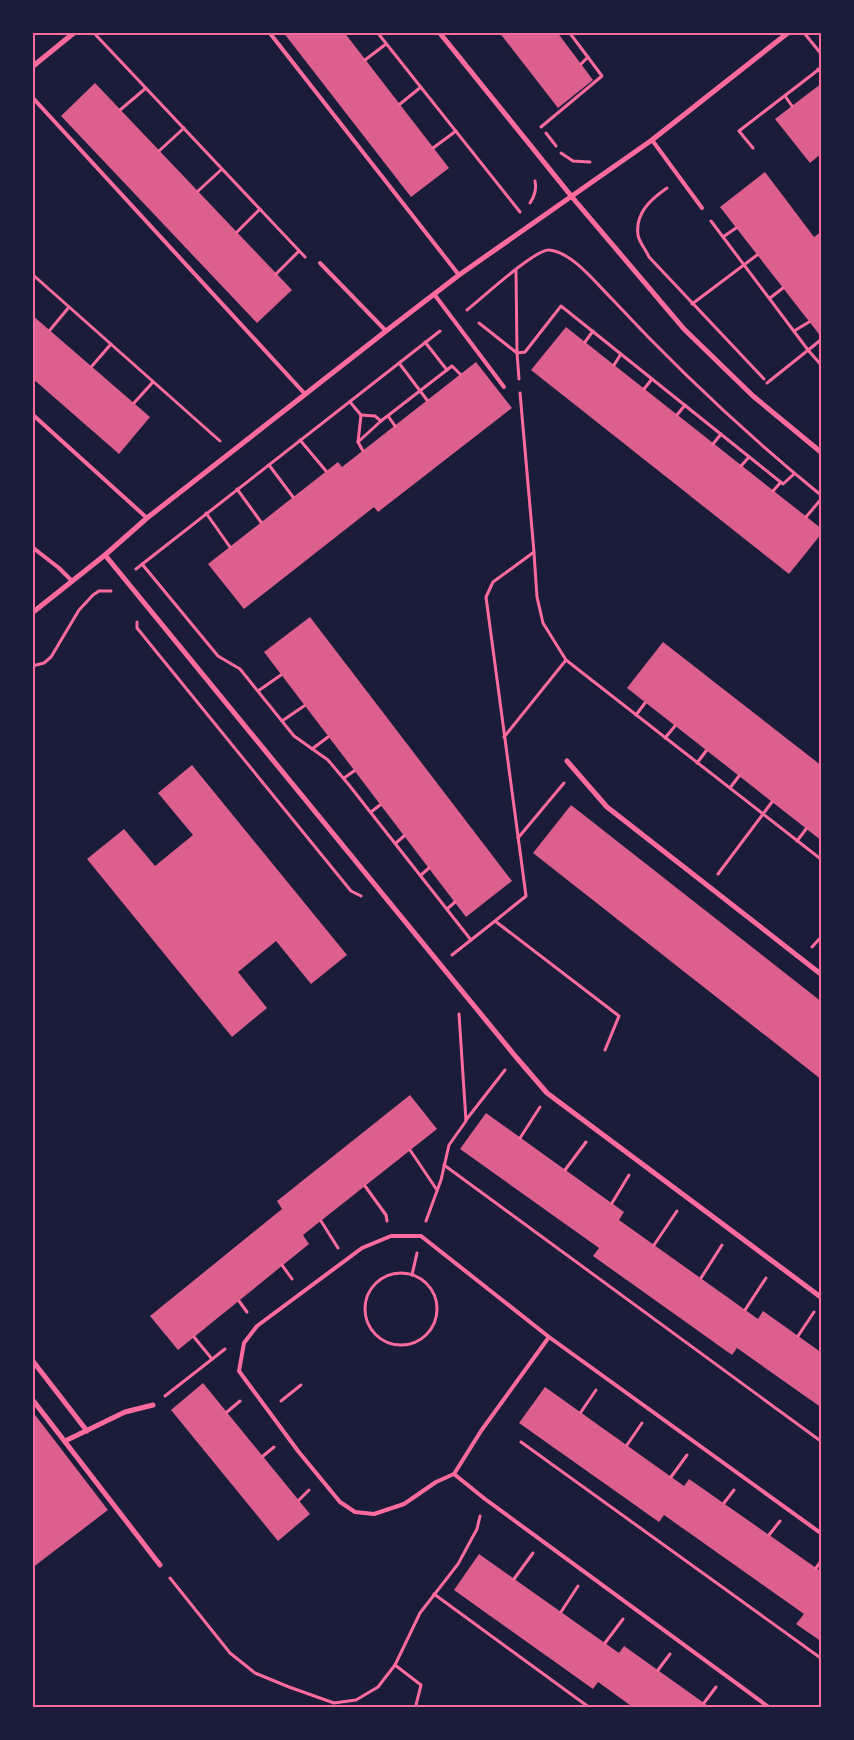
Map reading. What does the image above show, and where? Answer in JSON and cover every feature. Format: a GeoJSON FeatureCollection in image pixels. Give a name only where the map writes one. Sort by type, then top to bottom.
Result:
{"type":"FeatureCollection","features":[{"type":"Feature","properties":{"kind":"street"},"geometry":{"type":"LineString","coordinates":[[32,67],[75,32]]}},
{"type":"Feature","properties":{"kind":"street"},"geometry":{"type":"LineString","coordinates":[[439,32],[572,197],[684,329],[753,396],[822,453]]}},
{"type":"Feature","properties":{"kind":"street"},"geometry":{"type":"LineString","coordinates":[[32,613],[106,555],[148,518],[434,294],[652,140],[789,32]]}},
{"type":"Feature","properties":{"kind":"street"},"geometry":{"type":"LineString","coordinates":[[106,555],[440,965],[547,1093],[822,1298]]}},
{"type":"Feature","properties":{"kind":"street"},"geometry":{"type":"LineString","coordinates":[[567,761],[607,807],[822,975]]}},
{"type":"Feature","properties":{"kind":"street"},"geometry":{"type":"LineString","coordinates":[[32,1360],[87,1431]]}},
{"type":"Feature","properties":{"kind":"street"},"geometry":{"type":"LineString","coordinates":[[32,1399],[160,1565]]}},
{"type":"Feature","properties":{"kind":"street"},"geometry":{"type":"LineString","coordinates":[[65,1441],[125,1412],[153,1405]]}},
{"type":"Feature","properties":{"kind":"lane"},"geometry":{"type":"LineString","coordinates":[[269,32],[460,275]]}},
{"type":"Feature","properties":{"kind":"lane"},"geometry":{"type":"LineString","coordinates":[[32,98],[305,394]]}},
{"type":"Feature","properties":{"kind":"lane"},"geometry":{"type":"LineString","coordinates":[[652,140],[702,208]]}},
{"type":"Feature","properties":{"kind":"lane"},"geometry":{"type":"LineString","coordinates":[[320,264],[386,331]]}},
{"type":"Feature","properties":{"kind":"lane"},"geometry":{"type":"LineString","coordinates":[[434,294],[504,387]]}},
{"type":"Feature","properties":{"kind":"lane"},"geometry":{"type":"LineString","coordinates":[[32,414],[148,518]]}},
{"type":"Feature","properties":{"kind":"lane"},"geometry":{"type":"LineString","coordinates":[[32,547],[59,568],[72,582]]}},
{"type":"Feature","properties":{"kind":"lane"},"geometry":{"type":"LineString","coordinates":[[549,1337],[481,1431],[454,1474],[436,1482],[404,1504],[374,1514],[355,1512],[340,1502],[298,1451],[239,1371],[244,1344],[258,1326],[362,1248],[391,1236],[421,1236],[549,1337],[822,1534]]}},
{"type":"Feature","properties":{"kind":"lane"},"geometry":{"type":"LineString","coordinates":[[454,1474],[485,1499],[770,1708]]}},
{"type":"Feature","properties":{"kind":"path"},"geometry":{"type":"LineString","coordinates":[[93,32],[313,265],[320,264]]}},
{"type":"Feature","properties":{"kind":"path"},"geometry":{"type":"LineString","coordinates":[[377,32],[520,213]]}},
{"type":"Feature","properties":{"kind":"path"},"geometry":{"type":"LineString","coordinates":[[541,128],[602,76],[569,32]]}},
{"type":"Feature","properties":{"kind":"path"},"geometry":{"type":"LineString","coordinates":[[804,32],[822,55]]}},
{"type":"Feature","properties":{"kind":"path"},"geometry":{"type":"LineString","coordinates":[[365,60],[386,44]]}},
{"type":"Feature","properties":{"kind":"path"},"geometry":{"type":"LineString","coordinates":[[581,64],[588,57]]}},
{"type":"Feature","properties":{"kind":"path"},"geometry":{"type":"LineString","coordinates":[[752,148],[739,131],[820,68],[822,74]]}},
{"type":"Feature","properties":{"kind":"path"},"geometry":{"type":"LineString","coordinates":[[400,104],[421,87]]}},
{"type":"Feature","properties":{"kind":"path"},"geometry":{"type":"LineString","coordinates":[[120,110],[146,88]]}},
{"type":"Feature","properties":{"kind":"path"},"geometry":{"type":"LineString","coordinates":[[785,96],[792,106]]}},
{"type":"Feature","properties":{"kind":"path"},"geometry":{"type":"LineString","coordinates":[[535,120],[561,154],[573,161],[588,163],[597,161]]}},
{"type":"Feature","properties":{"kind":"path"},"geometry":{"type":"LineString","coordinates":[[159,151],[184,128]]}},
{"type":"Feature","properties":{"kind":"path"},"geometry":{"type":"LineString","coordinates":[[434,148],[456,131]]}},
{"type":"Feature","properties":{"kind":"path"},"geometry":{"type":"LineString","coordinates":[[198,191],[222,169]]}},
{"type":"Feature","properties":{"kind":"path"},"geometry":{"type":"LineString","coordinates":[[528,205],[534,197],[536,185],[534,177]]}},
{"type":"Feature","properties":{"kind":"path"},"geometry":{"type":"LineString","coordinates":[[680,179],[652,198],[643,209],[638,236],[649,257],[774,389]]}},
{"type":"Feature","properties":{"kind":"path"},"geometry":{"type":"LineString","coordinates":[[702,208],[822,366]]}},
{"type":"Feature","properties":{"kind":"path"},"geometry":{"type":"LineString","coordinates":[[237,232],[260,209]]}},
{"type":"Feature","properties":{"kind":"path"},"geometry":{"type":"LineString","coordinates":[[513,218],[524,209]]}},
{"type":"Feature","properties":{"kind":"path"},"geometry":{"type":"LineString","coordinates":[[723,237],[736,228]]}},
{"type":"Feature","properties":{"kind":"path"},"geometry":{"type":"LineString","coordinates":[[109,590],[516,270],[537,254],[548,250],[563,254],[585,271],[656,346],[735,422],[822,497],[806,517]]}},
{"type":"Feature","properties":{"kind":"path"},"geometry":{"type":"LineString","coordinates":[[276,274],[300,251]]}},
{"type":"Feature","properties":{"kind":"path"},"geometry":{"type":"LineString","coordinates":[[692,304],[757,255]]}},
{"type":"Feature","properties":{"kind":"path"},"geometry":{"type":"LineString","coordinates":[[516,270],[517,353],[537,597],[542,623],[566,660],[822,860]]}},
{"type":"Feature","properties":{"kind":"path"},"geometry":{"type":"LineString","coordinates":[[32,274],[218,440],[230,453]]}},
{"type":"Feature","properties":{"kind":"path"},"geometry":{"type":"LineString","coordinates":[[770,299],[783,288]]}},
{"type":"Feature","properties":{"kind":"path"},"geometry":{"type":"LineString","coordinates":[[465,312],[517,353],[525,352],[561,306],[783,484],[794,474]]}},
{"type":"Feature","properties":{"kind":"path"},"geometry":{"type":"LineString","coordinates":[[50,330],[69,307]]}},
{"type":"Feature","properties":{"kind":"path"},"geometry":{"type":"LineString","coordinates":[[794,331],[809,322]]}},
{"type":"Feature","properties":{"kind":"path"},"geometry":{"type":"LineString","coordinates":[[584,342],[592,331]]}},
{"type":"Feature","properties":{"kind":"path"},"geometry":{"type":"LineString","coordinates":[[767,383],[822,340]]}},
{"type":"Feature","properties":{"kind":"path"},"geometry":{"type":"LineString","coordinates":[[426,342],[447,370]]}},
{"type":"Feature","properties":{"kind":"path"},"geometry":{"type":"LineString","coordinates":[[92,366],[111,344]]}},
{"type":"Feature","properties":{"kind":"path"},"geometry":{"type":"LineString","coordinates":[[614,365],[621,354]]}},
{"type":"Feature","properties":{"kind":"path"},"geometry":{"type":"LineString","coordinates":[[399,363],[427,400]]}},
{"type":"Feature","properties":{"kind":"path"},"geometry":{"type":"LineString","coordinates":[[358,442],[452,366],[460,374]]}},
{"type":"Feature","properties":{"kind":"path"},"geometry":{"type":"LineString","coordinates":[[644,389],[652,379]]}},
{"type":"Feature","properties":{"kind":"path"},"geometry":{"type":"LineString","coordinates":[[134,403],[153,382]]}},
{"type":"Feature","properties":{"kind":"path"},"geometry":{"type":"LineString","coordinates":[[350,402],[361,415],[374,416],[381,422]]}},
{"type":"Feature","properties":{"kind":"path"},"geometry":{"type":"LineString","coordinates":[[677,415],[685,405]]}},
{"type":"Feature","properties":{"kind":"path"},"geometry":{"type":"LineString","coordinates":[[361,415],[358,442],[363,451]]}},
{"type":"Feature","properties":{"kind":"path"},"geometry":{"type":"LineString","coordinates":[[388,416],[395,426]]}},
{"type":"Feature","properties":{"kind":"path"},"geometry":{"type":"LineString","coordinates":[[713,444],[721,434]]}},
{"type":"Feature","properties":{"kind":"path"},"geometry":{"type":"LineString","coordinates":[[300,440],[326,471]]}},
{"type":"Feature","properties":{"kind":"path"},"geometry":{"type":"LineString","coordinates":[[741,466],[749,457]]}},
{"type":"Feature","properties":{"kind":"path"},"geometry":{"type":"LineString","coordinates":[[269,465],[293,497]]}},
{"type":"Feature","properties":{"kind":"path"},"geometry":{"type":"LineString","coordinates":[[773,490],[781,482]]}},
{"type":"Feature","properties":{"kind":"path"},"geometry":{"type":"LineString","coordinates":[[237,489],[261,522]]}},
{"type":"Feature","properties":{"kind":"path"},"geometry":{"type":"LineString","coordinates":[[206,513],[230,547]]}},
{"type":"Feature","properties":{"kind":"path"},"geometry":{"type":"LineString","coordinates":[[440,965],[526,896],[486,597],[493,582],[534,552]]}},
{"type":"Feature","properties":{"kind":"path"},"geometry":{"type":"LineString","coordinates":[[142,564],[218,656],[240,668],[294,736],[328,760],[344,778],[471,940]]}},
{"type":"Feature","properties":{"kind":"path"},"geometry":{"type":"LineString","coordinates":[[32,666],[44,664],[51,657],[79,610],[93,595],[99,591],[109,590],[118,594]]}},
{"type":"Feature","properties":{"kind":"path"},"geometry":{"type":"LineString","coordinates":[[136,614],[137,628],[351,891],[364,898]]}},
{"type":"Feature","properties":{"kind":"path"},"geometry":{"type":"LineString","coordinates":[[504,737],[566,660]]}},
{"type":"Feature","properties":{"kind":"path"},"geometry":{"type":"LineString","coordinates":[[258,691],[281,675]]}},
{"type":"Feature","properties":{"kind":"path"},"geometry":{"type":"LineString","coordinates":[[636,715],[645,703]]}},
{"type":"Feature","properties":{"kind":"path"},"geometry":{"type":"LineString","coordinates":[[282,722],[304,706]]}},
{"type":"Feature","properties":{"kind":"path"},"geometry":{"type":"LineString","coordinates":[[665,738],[675,726]]}},
{"type":"Feature","properties":{"kind":"path"},"geometry":{"type":"LineString","coordinates":[[312,749],[328,737]]}},
{"type":"Feature","properties":{"kind":"path"},"geometry":{"type":"LineString","coordinates":[[697,763],[706,751]]}},
{"type":"Feature","properties":{"kind":"path"},"geometry":{"type":"LineString","coordinates":[[518,838],[575,770]]}},
{"type":"Feature","properties":{"kind":"path"},"geometry":{"type":"LineString","coordinates":[[344,778],[354,771]]}},
{"type":"Feature","properties":{"kind":"path"},"geometry":{"type":"LineString","coordinates":[[730,788],[739,776]]}},
{"type":"Feature","properties":{"kind":"path"},"geometry":{"type":"LineString","coordinates":[[709,886],[772,802]]}},
{"type":"Feature","properties":{"kind":"path"},"geometry":{"type":"LineString","coordinates":[[371,812],[380,805]]}},
{"type":"Feature","properties":{"kind":"path"},"geometry":{"type":"LineString","coordinates":[[797,841],[806,829]]}},
{"type":"Feature","properties":{"kind":"path"},"geometry":{"type":"LineString","coordinates":[[396,844],[404,836]]}},
{"type":"Feature","properties":{"kind":"path"},"geometry":{"type":"LineString","coordinates":[[421,875],[429,868]]}},
{"type":"Feature","properties":{"kind":"path"},"geometry":{"type":"LineString","coordinates":[[447,909],[455,902]]}},
{"type":"Feature","properties":{"kind":"path"},"geometry":{"type":"LineString","coordinates":[[495,922],[620,1016],[605,1050]]}},
{"type":"Feature","properties":{"kind":"path"},"geometry":{"type":"LineString","coordinates":[[461,990],[458,1019],[466,1121]]}},
{"type":"Feature","properties":{"kind":"path"},"geometry":{"type":"LineString","coordinates":[[421,1236],[437,1190],[449,1145],[516,1057]]}},
{"type":"Feature","properties":{"kind":"path"},"geometry":{"type":"LineString","coordinates":[[520,1138],[540,1107]]}},
{"type":"Feature","properties":{"kind":"path"},"geometry":{"type":"LineString","coordinates":[[565,1170],[586,1142]]}},
{"type":"Feature","properties":{"kind":"path"},"geometry":{"type":"LineString","coordinates":[[410,1150],[437,1190]]}},
{"type":"Feature","properties":{"kind":"path"},"geometry":{"type":"LineString","coordinates":[[444,1165],[822,1442]]}},
{"type":"Feature","properties":{"kind":"path"},"geometry":{"type":"LineString","coordinates":[[612,1203],[629,1175]]}},
{"type":"Feature","properties":{"kind":"path"},"geometry":{"type":"LineString","coordinates":[[365,1186],[386,1215],[391,1236]]}},
{"type":"Feature","properties":{"kind":"path"},"geometry":{"type":"LineString","coordinates":[[654,1245],[676,1211]]}},
{"type":"Feature","properties":{"kind":"path"},"geometry":{"type":"LineString","coordinates":[[321,1221],[346,1260]]}},
{"type":"Feature","properties":{"kind":"path"},"geometry":{"type":"LineString","coordinates":[[701,1278],[723,1243]]}},
{"type":"Feature","properties":{"kind":"path"},"geometry":{"type":"LineString","coordinates":[[405,1273],[416,1276],[426,1283],[433,1292],[437,1310],[432,1327],[424,1336],[414,1342],[403,1345],[391,1344],[372,1330],[367,1320],[365,1308],[373,1286],[392,1274],[405,1273]]}},
{"type":"Feature","properties":{"kind":"path"},"geometry":{"type":"LineString","coordinates":[[744,1310],[767,1277]]}},
{"type":"Feature","properties":{"kind":"path"},"geometry":{"type":"LineString","coordinates":[[798,1336],[814,1311]]}},
{"type":"Feature","properties":{"kind":"path"},"geometry":{"type":"LineString","coordinates":[[194,1337],[212,1359]]}},
{"type":"Feature","properties":{"kind":"path"},"geometry":{"type":"LineString","coordinates":[[153,1405],[232,1343],[244,1344]]}},
{"type":"Feature","properties":{"kind":"path"},"geometry":{"type":"LineString","coordinates":[[581,1412],[605,1377]]}},
{"type":"Feature","properties":{"kind":"path"},"geometry":{"type":"LineString","coordinates":[[268,1411],[301,1385]]}},
{"type":"Feature","properties":{"kind":"path"},"geometry":{"type":"LineString","coordinates":[[627,1445],[651,1410]]}},
{"type":"Feature","properties":{"kind":"path"},"geometry":{"type":"LineString","coordinates":[[521,1442],[822,1659]]}},
{"type":"Feature","properties":{"kind":"path"},"geometry":{"type":"LineString","coordinates":[[671,1476],[696,1443]]}},
{"type":"Feature","properties":{"kind":"path"},"geometry":{"type":"LineString","coordinates":[[160,1565],[230,1653],[255,1673],[334,1703],[356,1700],[378,1687],[395,1665],[420,1613],[458,1564],[477,1530],[485,1499]]}},
{"type":"Feature","properties":{"kind":"path"},"geometry":{"type":"LineString","coordinates":[[514,1579],[542,1540]]}},
{"type":"Feature","properties":{"kind":"path"},"geometry":{"type":"LineString","coordinates":[[816,1568],[822,1560]]}},
{"type":"Feature","properties":{"kind":"path"},"geometry":{"type":"LineString","coordinates":[[561,1612],[587,1574]]}},
{"type":"Feature","properties":{"kind":"path"},"geometry":{"type":"LineString","coordinates":[[434,1594],[587,1706]]}},
{"type":"Feature","properties":{"kind":"path"},"geometry":{"type":"LineString","coordinates":[[605,1644],[633,1607]]}},
{"type":"Feature","properties":{"kind":"path"},"geometry":{"type":"LineString","coordinates":[[395,1665],[421,1685],[416,1705],[420,1708]]}},
{"type":"Feature","properties":{"kind":"building"},"geometry":{"type":"Polygon","coordinates":[[[283,32],[344,32],[449,168],[411,197],[283,32]]]}},
{"type":"Feature","properties":{"kind":"building"},"geometry":{"type":"Polygon","coordinates":[[[499,32],[557,32],[593,80],[558,108],[499,32]]]}},
{"type":"Feature","properties":{"kind":"building"},"geometry":{"type":"Polygon","coordinates":[[[95,83],[292,290],[257,323],[61,116],[95,83]]]}},
{"type":"Feature","properties":{"kind":"building"},"geometry":{"type":"Polygon","coordinates":[[[822,83],[822,153],[810,163],[775,119],[822,83]]]}},
{"type":"Feature","properties":{"kind":"building"},"geometry":{"type":"Polygon","coordinates":[[[765,172],[814,237],[822,231],[822,338],[720,207],[765,172]]]}},
{"type":"Feature","properties":{"kind":"building"},"geometry":{"type":"Polygon","coordinates":[[[32,315],[150,417],[119,454],[32,378],[32,315]]]}},
{"type":"Feature","properties":{"kind":"building"},"geometry":{"type":"Polygon","coordinates":[[[566,327],[822,529],[822,533],[789,574],[531,370],[566,327]]]}},
{"type":"Feature","properties":{"kind":"building"},"geometry":{"type":"Polygon","coordinates":[[[476,362],[512,408],[378,512],[374,507],[244,609],[208,564],[338,462],[342,467],[476,362]]]}},
{"type":"Feature","properties":{"kind":"building"},"geometry":{"type":"Polygon","coordinates":[[[310,617],[512,881],[466,917],[264,652],[310,617]]]}},
{"type":"Feature","properties":{"kind":"building"},"geometry":{"type":"Polygon","coordinates":[[[663,642],[822,766],[822,841],[627,688],[663,642]]]}},
{"type":"Feature","properties":{"kind":"building"},"geometry":{"type":"Polygon","coordinates":[[[192,765],[347,955],[311,984],[276,941],[238,972],[267,1008],[232,1037],[87,859],[124,829],[155,866],[193,835],[158,793],[192,765]]]}},
{"type":"Feature","properties":{"kind":"building"},"geometry":{"type":"Polygon","coordinates":[[[571,805],[822,1002],[822,1080],[533,853],[571,805]]]}},
{"type":"Feature","properties":{"kind":"building"},"geometry":{"type":"Polygon","coordinates":[[[410,1095],[437,1129],[303,1235],[309,1244],[178,1350],[150,1316],[282,1209],[277,1201],[410,1095]]]}},
{"type":"Feature","properties":{"kind":"building"},"geometry":{"type":"Polygon","coordinates":[[[486,1113],[624,1212],[619,1220],[758,1319],[763,1311],[822,1353],[822,1408],[737,1348],[732,1355],[593,1256],[599,1248],[460,1149],[486,1113]]]}},
{"type":"Feature","properties":{"kind":"building"},"geometry":{"type":"Polygon","coordinates":[[[203,1383],[310,1514],[278,1541],[171,1410],[203,1383]]]}},
{"type":"Feature","properties":{"kind":"building"},"geometry":{"type":"Polygon","coordinates":[[[545,1387],[684,1486],[689,1479],[822,1572],[822,1642],[796,1624],[804,1614],[664,1515],[659,1522],[519,1423],[545,1387]]]}},
{"type":"Feature","properties":{"kind":"building"},"geometry":{"type":"Polygon","coordinates":[[[32,1411],[108,1510],[32,1568],[32,1411]]]}},
{"type":"Feature","properties":{"kind":"building"},"geometry":{"type":"Polygon","coordinates":[[[479,1554],[619,1653],[624,1646],[711,1708],[634,1708],[598,1682],[593,1689],[454,1590],[479,1554]]]}}]}
